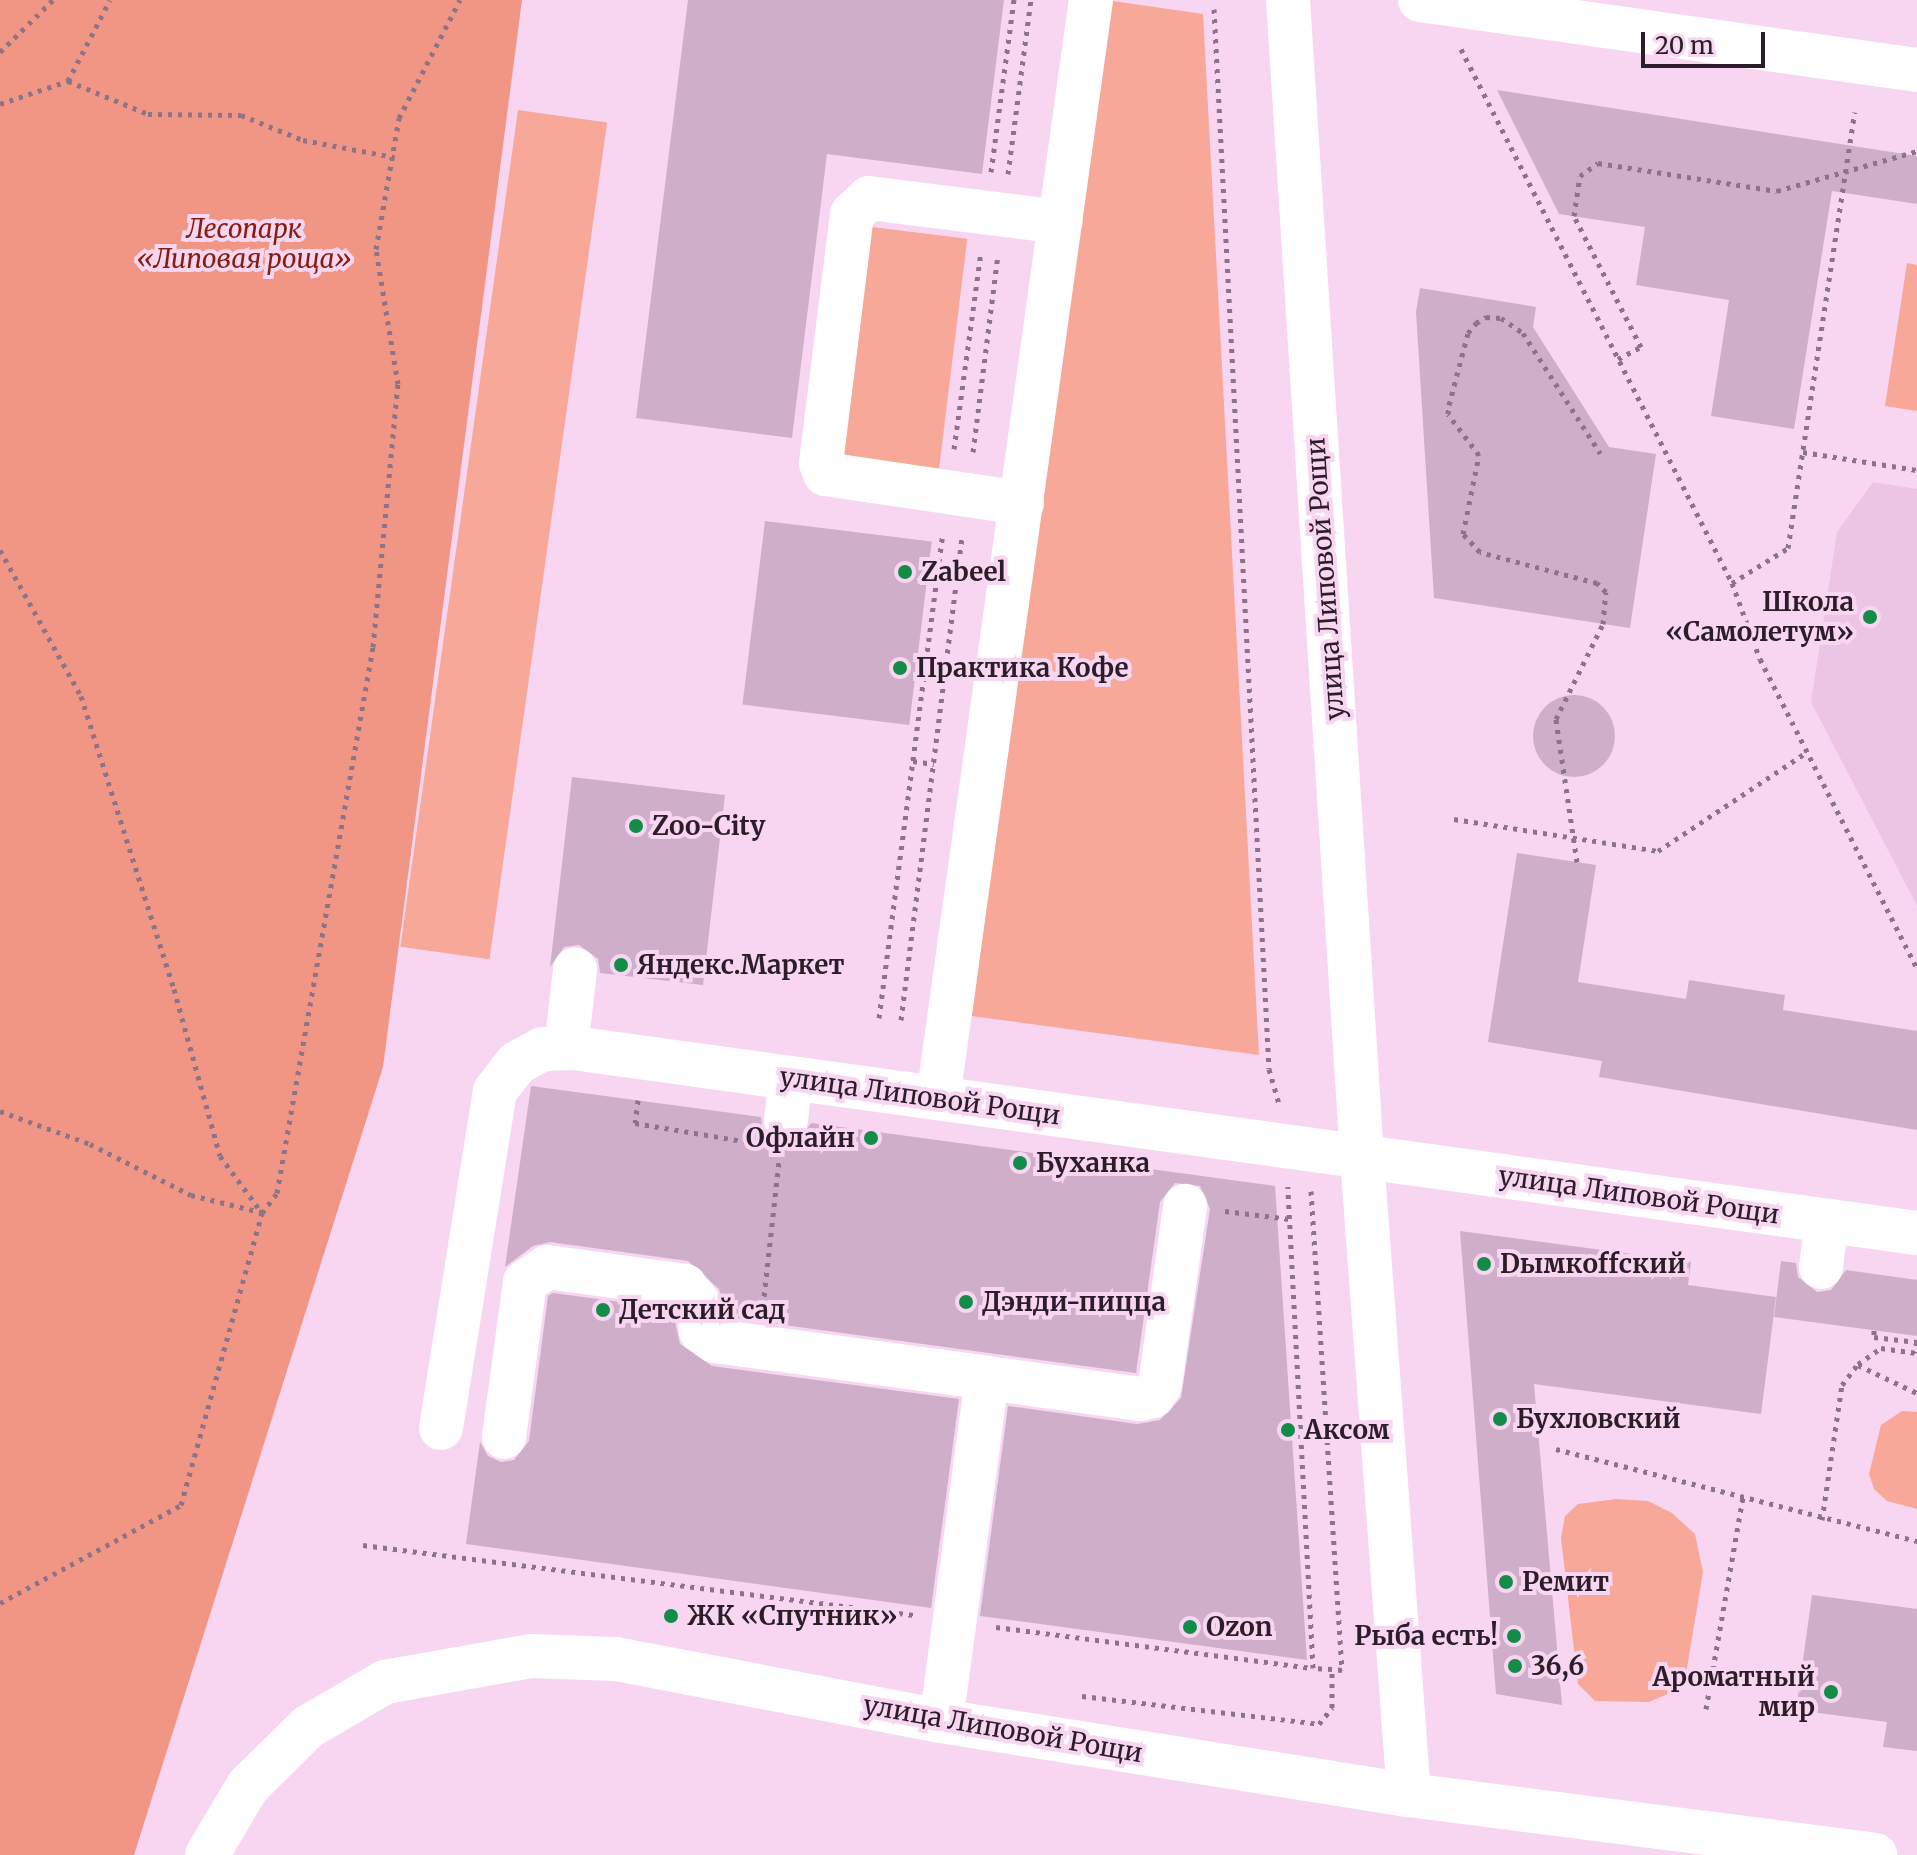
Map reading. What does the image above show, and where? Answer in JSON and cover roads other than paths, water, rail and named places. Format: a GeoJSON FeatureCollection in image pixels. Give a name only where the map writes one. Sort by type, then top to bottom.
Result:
{"type":"FeatureCollection","features":[{"type":"Feature","properties":{"kind":"street"},"geometry":{"type":"LineString","coordinates":[[938,1098],[1091,0]]}},
{"type":"Feature","properties":{"kind":"street","name":"улица Липовой Рощи"},"geometry":{"type":"LineString","coordinates":[[1288,0],[1362,1157]]}},
{"type":"Feature","properties":{"kind":"street"},"geometry":{"type":"LineString","coordinates":[[1420,0],[1917,70]]}},
{"type":"Feature","properties":{"kind":"street"},"geometry":{"type":"LineString","coordinates":[[1022,503],[825,474],[821,463],[852,214],[869,198],[1061,222]]}},
{"type":"Feature","properties":{"kind":"street"},"geometry":{"type":"LineString","coordinates":[[566,1048],[575,970]]}},
{"type":"Feature","properties":{"kind":"street","name":"улица Липовой Рощи"},"geometry":{"type":"LineString","coordinates":[[441,1428],[495,1091],[517,1063],[542,1049],[566,1048],[781,1122],[938,1098],[1917,1233]]}},
{"type":"Feature","properties":{"kind":"street"},"geometry":{"type":"LineString","coordinates":[[1362,1157],[1409,1795]]}},
{"type":"Feature","properties":{"kind":"street"},"geometry":{"type":"LineString","coordinates":[[504,1437],[525,1282],[547,1267],[685,1286],[699,1304],[701,1331],[715,1341],[1140,1399],[1153,1396],[1160,1385],[1185,1206]]}},
{"type":"Feature","properties":{"kind":"street"},"geometry":{"type":"LineString","coordinates":[[1821,1267],[1827,1220]]}},
{"type":"Feature","properties":{"kind":"street"},"geometry":{"type":"LineString","coordinates":[[941,1721],[987,1378]]}},
{"type":"Feature","properties":{"kind":"street","name":"улица Липовой Рощи"},"geometry":{"type":"LineString","coordinates":[[207,1855],[248,1786],[308,1727],[385,1682],[448,1667],[531,1656],[616,1659],[941,1721],[1409,1795],[1875,1855]]}},
{"type":"Feature","properties":{"kind":"place","name":"Zabeel"},"geometry":{"type":"Point","coordinates":[905,572]}},
{"type":"Feature","properties":{"kind":"place","name":"Школа «Самолетум»"},"geometry":{"type":"Point","coordinates":[1870,617]}},
{"type":"Feature","properties":{"kind":"place","name":"Практика Кофе"},"geometry":{"type":"Point","coordinates":[900,668]}},
{"type":"Feature","properties":{"kind":"place","name":"Zoo-City"},"geometry":{"type":"Point","coordinates":[636,826]}},
{"type":"Feature","properties":{"kind":"place","name":"Яндекс.Маркет"},"geometry":{"type":"Point","coordinates":[621,965]}},
{"type":"Feature","properties":{"kind":"place","name":"Офлайн"},"geometry":{"type":"Point","coordinates":[871,1138]}},
{"type":"Feature","properties":{"kind":"place","name":"Буханка"},"geometry":{"type":"Point","coordinates":[1020,1163]}},
{"type":"Feature","properties":{"kind":"place","name":"Dымкoffский"},"geometry":{"type":"Point","coordinates":[1484,1264]}},
{"type":"Feature","properties":{"kind":"place","name":"Дэнди-пицца"},"geometry":{"type":"Point","coordinates":[966,1302]}},
{"type":"Feature","properties":{"kind":"place","name":"Детский сад"},"geometry":{"type":"Point","coordinates":[603,1310]}},
{"type":"Feature","properties":{"kind":"place","name":"Бухловский"},"geometry":{"type":"Point","coordinates":[1500,1419]}},
{"type":"Feature","properties":{"kind":"place","name":"Аксом"},"geometry":{"type":"Point","coordinates":[1288,1430]}},
{"type":"Feature","properties":{"kind":"place","name":"Ремит"},"geometry":{"type":"Point","coordinates":[1506,1582]}},
{"type":"Feature","properties":{"kind":"place","name":"ЖК «Спутник»"},"geometry":{"type":"Point","coordinates":[671,1616]}},
{"type":"Feature","properties":{"kind":"place","name":"Ozon"},"geometry":{"type":"Point","coordinates":[1190,1627]}},
{"type":"Feature","properties":{"kind":"place","name":"Рыба есть!"},"geometry":{"type":"Point","coordinates":[1514,1636]}},
{"type":"Feature","properties":{"kind":"place","name":"36,6"},"geometry":{"type":"Point","coordinates":[1515,1666]}},
{"type":"Feature","properties":{"kind":"place","name":"Ароматный мир"},"geometry":{"type":"Point","coordinates":[1831,1692]}},
{"type":"Feature","properties":{"kind":"park label","name":"Лесопарк «Липовая роща»"},"geometry":{"type":"Point","coordinates":[244,244]}}]}
